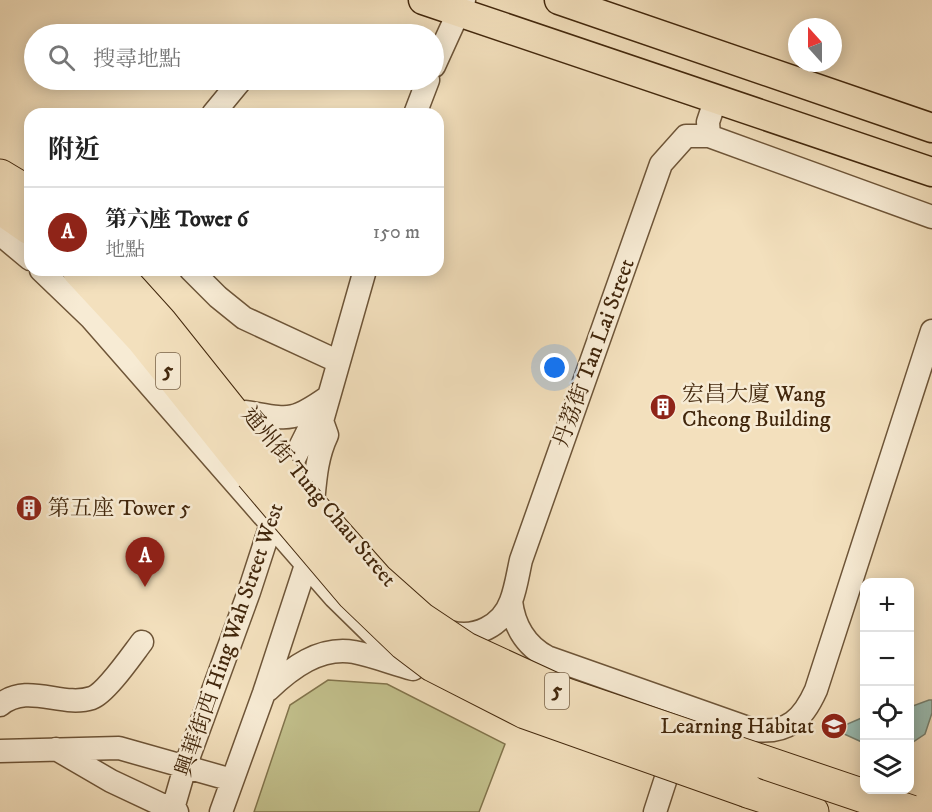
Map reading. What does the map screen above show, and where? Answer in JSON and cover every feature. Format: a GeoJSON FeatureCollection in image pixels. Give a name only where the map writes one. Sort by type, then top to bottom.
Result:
{"type":"FeatureCollection","features":[{"type":"Feature","properties":{"kind":"highway"},"geometry":{"type":"LineString","coordinates":[[0,176],[24,190]]}},
{"type":"Feature","properties":{"kind":"highway"},"geometry":{"type":"LineString","coordinates":[[0,207],[24,224]]}},
{"type":"Feature","properties":{"kind":"highway","name":"5"},"geometry":{"type":"LineString","coordinates":[[85,276],[142,338],[346,586],[374,616],[411,649],[461,681],[525,712],[812,812]]}},
{"type":"Feature","properties":{"kind":"highway","name":"5"},"geometry":{"type":"LineString","coordinates":[[118,276],[160,322],[270,460],[353,554],[403,604],[445,636],[500,666],[566,695],[910,812]]}},
{"type":"Feature","properties":{"kind":"main road"},"geometry":{"type":"LineString","coordinates":[[423,0],[461,6],[710,97],[932,172]]}},
{"type":"Feature","properties":{"kind":"main road"},"geometry":{"type":"LineString","coordinates":[[559,0],[932,128]]}},
{"type":"Feature","properties":{"kind":"street"},"geometry":{"type":"LineString","coordinates":[[444,44],[461,6]]}},
{"type":"Feature","properties":{"kind":"street"},"geometry":{"type":"LineString","coordinates":[[218,108],[233,90]]}},
{"type":"Feature","properties":{"kind":"street"},"geometry":{"type":"LineString","coordinates":[[417,108],[424,90]]}},
{"type":"Feature","properties":{"kind":"street"},"geometry":{"type":"LineString","coordinates":[[710,97],[714,104],[708,122],[709,136],[932,217]]}},
{"type":"Feature","properties":{"kind":"street","name":"丹荔街 Tan Lai Street"},"geometry":{"type":"LineString","coordinates":[[450,632],[458,634],[482,631],[498,620],[511,602],[521,560],[661,164],[686,136],[709,136]]}},
{"type":"Feature","properties":{"kind":"street"},"geometry":{"type":"LineString","coordinates":[[0,165],[24,180]]}},
{"type":"Feature","properties":{"kind":"street"},"geometry":{"type":"LineString","coordinates":[[0,234],[24,254]]}},
{"type":"Feature","properties":{"kind":"street"},"geometry":{"type":"LineString","coordinates":[[47,276],[91,318],[270,525],[364,628],[413,669],[463,699],[560,740],[774,812]]}},
{"type":"Feature","properties":{"kind":"street","name":"通州街 Tung Chau Street"},"geometry":{"type":"LineString","coordinates":[[135,276],[246,412],[289,469],[372,564],[417,608],[450,632],[504,660],[603,700],[918,812]]}},
{"type":"Feature","properties":{"kind":"street"},"geometry":{"type":"LineString","coordinates":[[197,276],[244,318],[338,361]]}},
{"type":"Feature","properties":{"kind":"street","name":"興華街西 Hing Wah Street West"},"geometry":{"type":"LineString","coordinates":[[221,812],[264,693],[306,565],[314,497],[314,477],[327,435],[322,421],[363,276]]}},
{"type":"Feature","properties":{"kind":"street"},"geometry":{"type":"LineString","coordinates":[[511,602],[513,618],[523,636],[536,651],[547,657],[754,730],[783,729],[804,712],[816,690],[925,377],[932,331]]}},
{"type":"Feature","properties":{"kind":"street"},"geometry":{"type":"LineString","coordinates":[[246,412],[293,418],[310,410],[328,397]]}},
{"type":"Feature","properties":{"kind":"street","name":"興華街西 Hing Wah Street West"},"geometry":{"type":"LineString","coordinates":[[174,812],[185,768],[245,602],[289,469],[309,429],[322,421]]}},
{"type":"Feature","properties":{"kind":"street"},"geometry":{"type":"LineString","coordinates":[[0,704],[22,694],[80,700],[94,697],[119,674],[142,642]]}},
{"type":"Feature","properties":{"kind":"street"},"geometry":{"type":"LineString","coordinates":[[264,693],[290,669],[319,655],[332,652],[353,652],[413,669]]}},
{"type":"Feature","properties":{"kind":"street"},"geometry":{"type":"LineString","coordinates":[[0,751],[119,748],[231,780]]}},
{"type":"Feature","properties":{"kind":"street"},"geometry":{"type":"LineString","coordinates":[[56,749],[111,782],[174,812]]}},
{"type":"Feature","properties":{"kind":"street"},"geometry":{"type":"LineString","coordinates":[[655,812],[667,775]]}},
{"type":"Feature","properties":{"kind":"shaded area"},"geometry":{"type":"Polygon","coordinates":[[[328,680],[387,684],[505,744],[479,812],[254,812],[290,705],[328,680]]]}},
{"type":"Feature","properties":{"kind":"water"},"geometry":{"type":"Polygon","coordinates":[[[932,700],[932,713],[925,734],[914,741],[914,740],[914,706],[932,700]]]}},
{"type":"Feature","properties":{"kind":"water"},"geometry":{"type":"Polygon","coordinates":[[[860,719],[860,741],[844,734],[845,725],[860,719]]]}},
{"type":"Feature","properties":{"kind":"place","name":"宏昌大廈 Wang Cheong Building"},"geometry":{"type":"Point","coordinates":[663,407]}},
{"type":"Feature","properties":{"kind":"place","name":"第五座 Tower 5"},"geometry":{"type":"Point","coordinates":[29,508]}},
{"type":"Feature","properties":{"kind":"place","name":"第六座 Tower 6"},"geometry":{"type":"Point","coordinates":[145,587]}},
{"type":"Feature","properties":{"kind":"place","name":"Learning Habitat"},"geometry":{"type":"Point","coordinates":[834,726]}}]}
